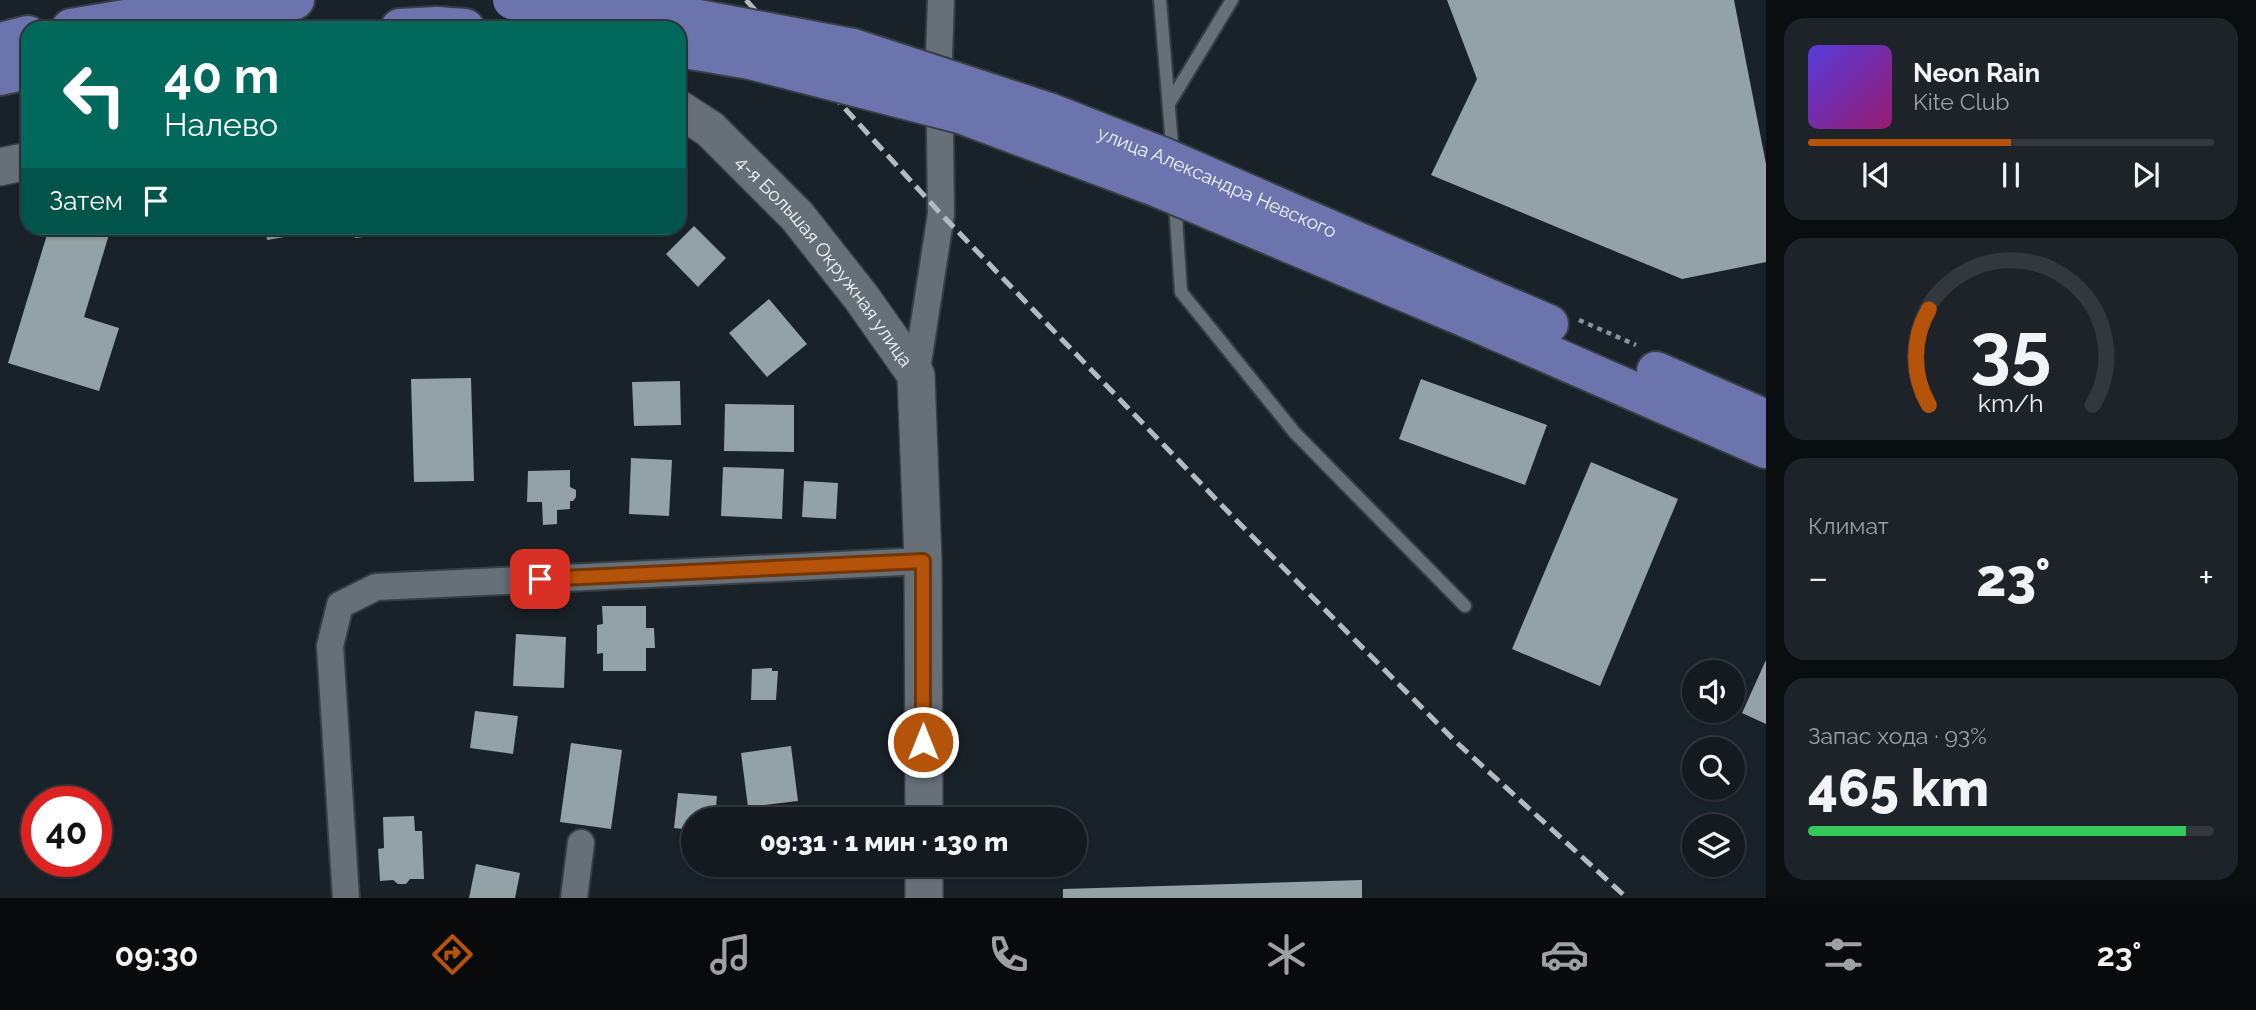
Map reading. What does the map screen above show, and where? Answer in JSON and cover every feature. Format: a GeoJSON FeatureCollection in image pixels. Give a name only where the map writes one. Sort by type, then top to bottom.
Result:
{"type":"FeatureCollection","features":[{"type":"Feature","properties":{"kind":"main road"},"geometry":{"type":"LineString","coordinates":[[113,21],[155,14],[295,0]]}},
{"type":"Feature","properties":{"kind":"main road","name":"улица Александра Невского"},"geometry":{"type":"LineString","coordinates":[[512,0],[683,16],[853,48],[933,73],[1074,122],[1166,158],[1469,304],[1766,419]]}},
{"type":"Feature","properties":{"kind":"main road"},"geometry":{"type":"LineString","coordinates":[[0,42],[21,37]]}},
{"type":"Feature","properties":{"kind":"main road"},"geometry":{"type":"LineString","coordinates":[[686,49],[750,60],[960,114],[1469,304],[1766,449]]}},
{"type":"Feature","properties":{"kind":"main road"},"geometry":{"type":"LineString","coordinates":[[0,76],[21,72]]}},
{"type":"Feature","properties":{"kind":"street"},"geometry":{"type":"LineString","coordinates":[[622,0],[630,21]]}},
{"type":"Feature","properties":{"kind":"street"},"geometry":{"type":"LineString","coordinates":[[639,0],[648,21]]}},
{"type":"Feature","properties":{"kind":"street"},"geometry":{"type":"LineString","coordinates":[[916,375],[941,214],[941,0]]}},
{"type":"Feature","properties":{"kind":"street","name":"4-я Большая Окружная улица"},"geometry":{"type":"LineString","coordinates":[[686,114],[710,129],[797,216],[861,297],[916,375],[923,561],[924,807]]}},
{"type":"Feature","properties":{"kind":"street"},"geometry":{"type":"LineString","coordinates":[[0,167],[21,162]]}},
{"type":"Feature","properties":{"kind":"street"},"geometry":{"type":"LineString","coordinates":[[346,898],[330,646],[340,605],[376,587],[923,561]]}},
{"type":"Feature","properties":{"kind":"street"},"geometry":{"type":"LineString","coordinates":[[574,898],[581,843]]}},
{"type":"Feature","properties":{"kind":"street"},"geometry":{"type":"LineString","coordinates":[[924,877],[924,898]]}},
{"type":"Feature","properties":{"kind":"lane"},"geometry":{"type":"LineString","coordinates":[[1160,0],[1174,170]]}},
{"type":"Feature","properties":{"kind":"lane"},"geometry":{"type":"LineString","coordinates":[[1170,102],[1232,0]]}},
{"type":"Feature","properties":{"kind":"lane"},"geometry":{"type":"LineString","coordinates":[[1174,184],[1181,292],[1295,432],[1465,606]]}},
{"type":"Feature","properties":{"kind":"path"},"geometry":{"type":"LineString","coordinates":[[1578,320],[1639,347]]}},
{"type":"Feature","properties":{"kind":"building"},"geometry":{"type":"Polygon","coordinates":[[[1447,0],[1734,0],[1766,164],[1766,262],[1682,279],[1431,175],[1477,79],[1447,0]]]}},
{"type":"Feature","properties":{"kind":"building"},"geometry":{"type":"Polygon","coordinates":[[[694,226],[726,258],[698,287],[666,254],[694,226]]]}},
{"type":"Feature","properties":{"kind":"building"},"geometry":{"type":"Polygon","coordinates":[[[47,235],[109,235],[84,317],[119,328],[99,391],[8,363],[47,235]]]}},
{"type":"Feature","properties":{"kind":"building"},"geometry":{"type":"Polygon","coordinates":[[[266,235],[296,235],[267,240],[266,235]]]}},
{"type":"Feature","properties":{"kind":"building"},"geometry":{"type":"Polygon","coordinates":[[[355,235],[380,235],[355,238],[355,235]]]}},
{"type":"Feature","properties":{"kind":"building"},"geometry":{"type":"Polygon","coordinates":[[[769,299],[807,344],[767,377],[729,333],[769,299]]]}},
{"type":"Feature","properties":{"kind":"building"},"geometry":{"type":"Polygon","coordinates":[[[471,378],[474,481],[414,482],[411,379],[471,378]]]}},
{"type":"Feature","properties":{"kind":"building"},"geometry":{"type":"Polygon","coordinates":[[[1421,379],[1547,425],[1525,485],[1399,439],[1421,379]]]}},
{"type":"Feature","properties":{"kind":"building"},"geometry":{"type":"Polygon","coordinates":[[[680,381],[681,425],[634,426],[632,382],[680,381]]]}},
{"type":"Feature","properties":{"kind":"building"},"geometry":{"type":"Polygon","coordinates":[[[725,404],[794,405],[794,452],[724,451],[725,404]]]}},
{"type":"Feature","properties":{"kind":"building"},"geometry":{"type":"Polygon","coordinates":[[[631,458],[672,460],[669,516],[629,514],[631,458]]]}},
{"type":"Feature","properties":{"kind":"building"},"geometry":{"type":"Polygon","coordinates":[[[1591,462],[1678,499],[1600,686],[1512,649],[1591,462]]]}},
{"type":"Feature","properties":{"kind":"building"},"geometry":{"type":"Polygon","coordinates":[[[723,467],[784,469],[782,519],[721,516],[723,467]]]}},
{"type":"Feature","properties":{"kind":"building"},"geometry":{"type":"Polygon","coordinates":[[[570,470],[570,487],[576,490],[576,497],[570,501],[570,509],[557,510],[557,524],[543,525],[542,502],[527,502],[528,471],[570,470]]]}},
{"type":"Feature","properties":{"kind":"building"},"geometry":{"type":"Polygon","coordinates":[[[804,481],[838,483],[836,519],[802,517],[804,481]]]}},
{"type":"Feature","properties":{"kind":"building"},"geometry":{"type":"Polygon","coordinates":[[[602,606],[646,606],[646,628],[654,628],[655,648],[646,648],[646,671],[603,671],[603,653],[597,654],[597,625],[603,624],[602,606]]]}},
{"type":"Feature","properties":{"kind":"building"},"geometry":{"type":"Polygon","coordinates":[[[516,634],[566,637],[564,688],[513,686],[516,634]]]}},
{"type":"Feature","properties":{"kind":"building"},"geometry":{"type":"Polygon","coordinates":[[[1766,660],[1766,724],[1745,714],[1745,706],[1766,660]]]}},
{"type":"Feature","properties":{"kind":"building"},"geometry":{"type":"Polygon","coordinates":[[[772,668],[772,671],[778,671],[776,700],[751,700],[752,669],[772,668]]]}},
{"type":"Feature","properties":{"kind":"building"},"geometry":{"type":"Polygon","coordinates":[[[475,711],[518,716],[513,754],[470,748],[475,711]]]}},
{"type":"Feature","properties":{"kind":"building"},"geometry":{"type":"Polygon","coordinates":[[[571,743],[622,750],[611,829],[560,822],[571,743]]]}},
{"type":"Feature","properties":{"kind":"building"},"geometry":{"type":"Polygon","coordinates":[[[791,746],[798,801],[748,807],[741,753],[791,746]]]}},
{"type":"Feature","properties":{"kind":"building"},"geometry":{"type":"Polygon","coordinates":[[[678,793],[717,796],[716,807],[681,807],[681,829],[674,828],[678,793]]]}},
{"type":"Feature","properties":{"kind":"building"},"geometry":{"type":"Polygon","coordinates":[[[414,816],[415,831],[422,831],[424,879],[410,879],[406,884],[398,884],[393,880],[380,881],[378,849],[384,848],[383,817],[414,816]]]}},
{"type":"Feature","properties":{"kind":"building"},"geometry":{"type":"Polygon","coordinates":[[[476,864],[520,873],[515,898],[469,898],[476,864]]]}},
{"type":"Feature","properties":{"kind":"building"},"geometry":{"type":"Polygon","coordinates":[[[1362,880],[1362,898],[1063,898],[1063,889],[1362,880]]]}},
{"type":"Feature","properties":{"kind":"railway"},"geometry":{"type":"LineString","coordinates":[[746,0],[941,214],[1237,521],[1455,741],[1627,898]]}},
{"type":"Feature","properties":{"kind":"route"},"geometry":{"type":"LineString","coordinates":[[540,579],[923,561],[923,742]]}}]}
